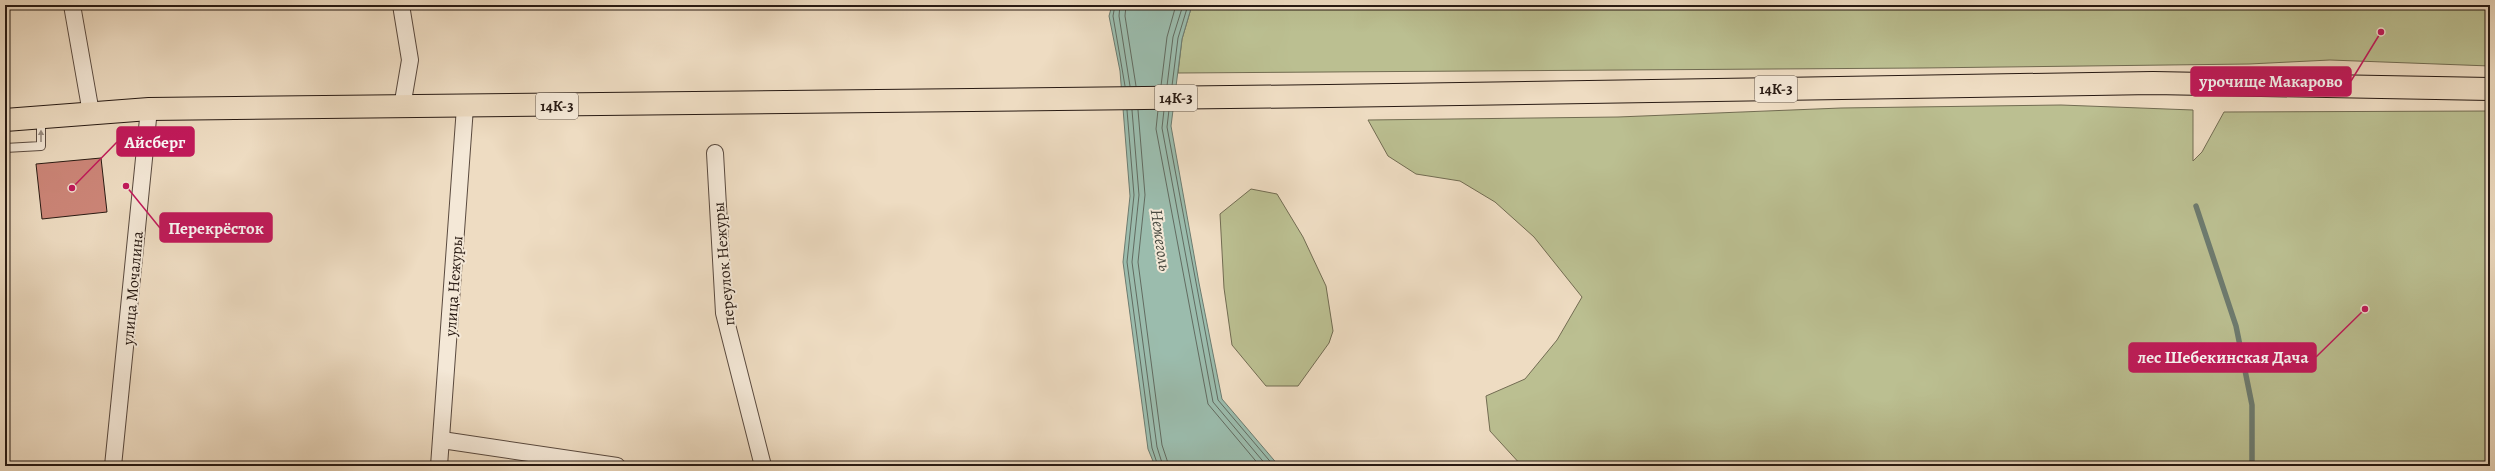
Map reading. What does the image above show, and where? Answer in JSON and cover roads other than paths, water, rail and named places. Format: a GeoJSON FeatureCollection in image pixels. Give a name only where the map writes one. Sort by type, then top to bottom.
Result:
{"type":"FeatureCollection","features":[{"type":"Feature","properties":{"kind":"main road","name":"14К-3"},"geometry":{"type":"LineString","coordinates":[[5,120],[149,109],[465,107],[1023,100],[2153,83],[2490,89]]}},
{"type":"Feature","properties":{"kind":"street"},"geometry":{"type":"LineString","coordinates":[[72,5],[91,113]]}},
{"type":"Feature","properties":{"kind":"street"},"geometry":{"type":"LineString","coordinates":[[401,5],[410,60],[402,107]]}},
{"type":"Feature","properties":{"kind":"street","name":"улица Нежуры"},"geometry":{"type":"LineString","coordinates":[[439,466],[465,107]]}},
{"type":"Feature","properties":{"kind":"street","name":"улица Мочалина"},"geometry":{"type":"LineString","coordinates":[[113,466],[149,109]]}},
{"type":"Feature","properties":{"kind":"street","name":"переулок Нежуры"},"geometry":{"type":"LineString","coordinates":[[715,153],[724,313],[763,466]]}},
{"type":"Feature","properties":{"kind":"street"},"geometry":{"type":"LineString","coordinates":[[442,440],[617,466]]}},
{"type":"Feature","properties":{"kind":"lane"},"geometry":{"type":"LineString","coordinates":[[5,148],[41,146],[41,118]]}},
{"type":"Feature","properties":{"kind":"water","name":"Нежеголь"},"geometry":{"type":"Polygon","coordinates":[[[1112,5],[1192,5],[1182,39],[1171,126],[1199,283],[1222,399],[1279,466],[1155,466],[1148,449],[1123,262],[1130,196],[1120,71],[1109,16],[1112,5]]]}},
{"type":"Feature","properties":{"kind":"waterway"},"geometry":{"type":"LineString","coordinates":[[2196,206],[2236,326],[2252,405],[2252,466]]}},
{"type":"Feature","properties":{"kind":"place","name":"урочище Макарово"},"geometry":{"type":"Point","coordinates":[2381,32]}},
{"type":"Feature","properties":{"kind":"place","name":"Перекрёсток"},"geometry":{"type":"Point","coordinates":[126,186]}},
{"type":"Feature","properties":{"kind":"place","name":"Айсберг"},"geometry":{"type":"Point","coordinates":[72,188]}},
{"type":"Feature","properties":{"kind":"place","name":"лес Шебекинская Дача"},"geometry":{"type":"Point","coordinates":[2365,309]}}]}
